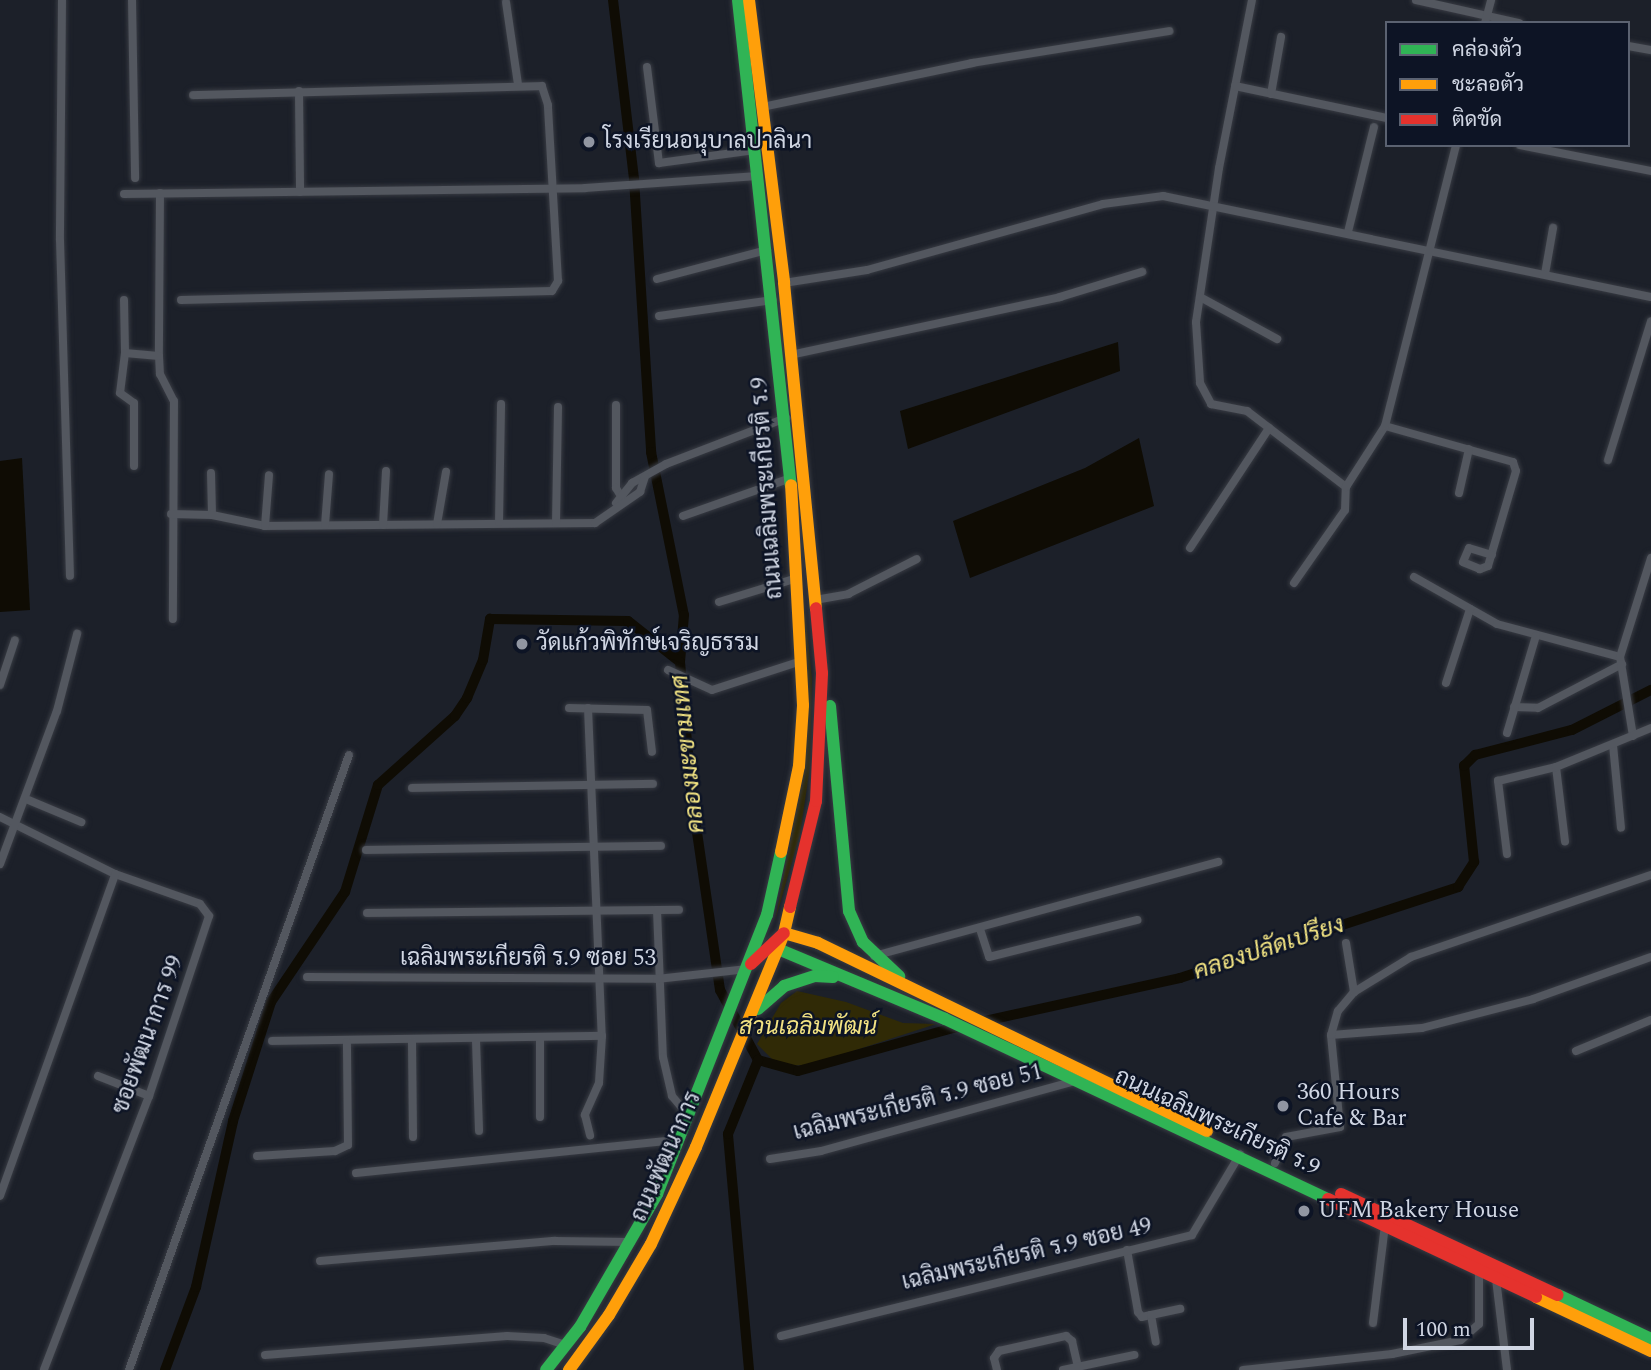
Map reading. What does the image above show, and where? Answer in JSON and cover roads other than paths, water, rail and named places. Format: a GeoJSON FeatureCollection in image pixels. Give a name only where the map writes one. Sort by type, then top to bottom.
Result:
{"type":"FeatureCollection","features":[{"type":"Feature","properties":{"kind":"main road","name":"ถนนเฉลิมพระเกียรติ ร.9"},"geometry":{"type":"LineString","coordinates":[[738,0],[767,250],[778,284],[773,300],[791,478],[794,579],[802,661],[799,766],[767,915],[747,969]]}},
{"type":"Feature","properties":{"kind":"main road","name":"ถนนเฉลิมพระเกียรติ ร.9"},"geometry":{"type":"LineString","coordinates":[[749,0],[778,284],[790,355],[822,673],[816,801],[779,941]]}},
{"type":"Feature","properties":{"kind":"main road"},"geometry":{"type":"LineString","coordinates":[[822,673],[839,782],[849,911],[856,932],[874,956],[912,988]]}},
{"type":"Feature","properties":{"kind":"main road"},"geometry":{"type":"LineString","coordinates":[[747,969],[779,941],[767,915]]}},
{"type":"Feature","properties":{"kind":"main road","name":"ถนนเฉลิมพระเกียรติ ร.9"},"geometry":{"type":"LineString","coordinates":[[779,941],[803,936],[961,1014],[1075,1081],[1240,1154],[1496,1279],[1651,1350]]}},
{"type":"Feature","properties":{"kind":"main road","name":"ถนนเฉลิมพระเกียรติ ร.9"},"geometry":{"type":"LineString","coordinates":[[779,941],[841,977],[945,1019],[998,1037],[1651,1339]]}},
{"type":"Feature","properties":{"kind":"main road","name":"ถนนพัฒนาการ"},"geometry":{"type":"LineString","coordinates":[[569,1370],[609,1315],[651,1244],[734,1059],[779,941]]}},
{"type":"Feature","properties":{"kind":"main road","name":"ถนนพัฒนาการ"},"geometry":{"type":"LineString","coordinates":[[546,1370],[566,1345],[631,1242],[689,1116],[747,969]]}},
{"type":"Feature","properties":{"kind":"main road"},"geometry":{"type":"LineString","coordinates":[[750,1021],[784,986],[815,976],[841,977]]}},
{"type":"Feature","properties":{"kind":"street"},"geometry":{"type":"LineString","coordinates":[[62,0],[60,253],[70,576]]}},
{"type":"Feature","properties":{"kind":"street"},"geometry":{"type":"LineString","coordinates":[[132,0],[135,178]]}},
{"type":"Feature","properties":{"kind":"street"},"geometry":{"type":"LineString","coordinates":[[1252,0],[1200,297],[1197,365],[1205,395],[1211,404],[1247,411],[1346,487]]}},
{"type":"Feature","properties":{"kind":"street"},"geometry":{"type":"LineString","coordinates":[[1416,0],[1486,19],[1491,0]]}},
{"type":"Feature","properties":{"kind":"street"},"geometry":{"type":"LineString","coordinates":[[506,2],[518,83]]}},
{"type":"Feature","properties":{"kind":"street"},"geometry":{"type":"LineString","coordinates":[[762,107],[972,63],[1169,31]]}},
{"type":"Feature","properties":{"kind":"street"},"geometry":{"type":"LineString","coordinates":[[1271,94],[1281,37]]}},
{"type":"Feature","properties":{"kind":"street"},"geometry":{"type":"LineString","coordinates":[[1630,46],[1651,50]]}},
{"type":"Feature","properties":{"kind":"street"},"geometry":{"type":"LineString","coordinates":[[647,67],[659,163],[755,150]]}},
{"type":"Feature","properties":{"kind":"street"},"geometry":{"type":"LineString","coordinates":[[181,300],[552,292],[558,281],[546,92],[535,83],[193,95]]}},
{"type":"Feature","properties":{"kind":"street"},"geometry":{"type":"LineString","coordinates":[[1235,86],[1385,118]]}},
{"type":"Feature","properties":{"kind":"street"},"geometry":{"type":"LineString","coordinates":[[299,91],[300,192]]}},
{"type":"Feature","properties":{"kind":"street"},"geometry":{"type":"LineString","coordinates":[[1348,232],[1374,127]]}},
{"type":"Feature","properties":{"kind":"street"},"geometry":{"type":"LineString","coordinates":[[1294,583],[1345,510],[1346,487],[1385,426],[1455,147]]}},
{"type":"Feature","properties":{"kind":"street"},"geometry":{"type":"LineString","coordinates":[[1530,147],[1651,171]]}},
{"type":"Feature","properties":{"kind":"street"},"geometry":{"type":"LineString","coordinates":[[124,194],[626,186],[758,176]]}},
{"type":"Feature","properties":{"kind":"street"},"geometry":{"type":"LineString","coordinates":[[160,194],[160,374],[174,401],[171,514],[173,619]]}},
{"type":"Feature","properties":{"kind":"street"},"geometry":{"type":"LineString","coordinates":[[778,284],[867,270],[1127,198],[1163,196],[1348,232],[1651,297]]}},
{"type":"Feature","properties":{"kind":"street"},"geometry":{"type":"LineString","coordinates":[[1545,274],[1553,228]]}},
{"type":"Feature","properties":{"kind":"street"},"geometry":{"type":"LineString","coordinates":[[657,279],[767,250]]}},
{"type":"Feature","properties":{"kind":"street"},"geometry":{"type":"LineString","coordinates":[[790,355],[1060,297],[1142,272]]}},
{"type":"Feature","properties":{"kind":"street"},"geometry":{"type":"LineString","coordinates":[[1200,297],[1277,339]]}},
{"type":"Feature","properties":{"kind":"street"},"geometry":{"type":"LineString","coordinates":[[124,300],[125,353],[120,393],[135,407],[134,466]]}},
{"type":"Feature","properties":{"kind":"street"},"geometry":{"type":"LineString","coordinates":[[659,316],[773,300]]}},
{"type":"Feature","properties":{"kind":"street"},"geometry":{"type":"LineString","coordinates":[[1608,460],[1651,321]]}},
{"type":"Feature","properties":{"kind":"street"},"geometry":{"type":"LineString","coordinates":[[125,353],[159,356]]}},
{"type":"Feature","properties":{"kind":"street"},"geometry":{"type":"LineString","coordinates":[[499,522],[501,404]]}},
{"type":"Feature","properties":{"kind":"street"},"geometry":{"type":"LineString","coordinates":[[616,405],[622,498]]}},
{"type":"Feature","properties":{"kind":"street"},"geometry":{"type":"LineString","coordinates":[[556,523],[558,407]]}},
{"type":"Feature","properties":{"kind":"street"},"geometry":{"type":"LineString","coordinates":[[171,514],[212,515],[265,526],[595,523],[610,515],[622,498],[666,464],[786,418]]}},
{"type":"Feature","properties":{"kind":"street"},"geometry":{"type":"LineString","coordinates":[[1385,426],[1510,460],[1516,466],[1492,555]]}},
{"type":"Feature","properties":{"kind":"street"},"geometry":{"type":"LineString","coordinates":[[1189,548],[1269,428]]}},
{"type":"Feature","properties":{"kind":"street"},"geometry":{"type":"LineString","coordinates":[[1459,493],[1469,449]]}},
{"type":"Feature","properties":{"kind":"street"},"geometry":{"type":"LineString","coordinates":[[383,525],[386,471]]}},
{"type":"Feature","properties":{"kind":"street"},"geometry":{"type":"LineString","coordinates":[[437,524],[446,472]]}},
{"type":"Feature","properties":{"kind":"street"},"geometry":{"type":"LineString","coordinates":[[211,473],[212,515]]}},
{"type":"Feature","properties":{"kind":"street"},"geometry":{"type":"LineString","coordinates":[[325,526],[329,474]]}},
{"type":"Feature","properties":{"kind":"street"},"geometry":{"type":"LineString","coordinates":[[265,526],[269,475]]}},
{"type":"Feature","properties":{"kind":"street"},"geometry":{"type":"LineString","coordinates":[[683,516],[791,478]]}},
{"type":"Feature","properties":{"kind":"street"},"geometry":{"type":"LineString","coordinates":[[1633,736],[1626,676],[1621,660],[1651,558]]}},
{"type":"Feature","properties":{"kind":"street"},"geometry":{"type":"LineString","coordinates":[[816,600],[848,594],[918,559]]}},
{"type":"Feature","properties":{"kind":"street"},"geometry":{"type":"LineString","coordinates":[[1414,577],[1497,624],[1621,660]]}},
{"type":"Feature","properties":{"kind":"street"},"geometry":{"type":"LineString","coordinates":[[719,602],[794,579]]}},
{"type":"Feature","properties":{"kind":"street"},"geometry":{"type":"LineString","coordinates":[[1446,683],[1470,609]]}},
{"type":"Feature","properties":{"kind":"street"},"geometry":{"type":"LineString","coordinates":[[0,864],[26,799],[78,634]]}},
{"type":"Feature","properties":{"kind":"street"},"geometry":{"type":"LineString","coordinates":[[1507,733],[1532,635]]}},
{"type":"Feature","properties":{"kind":"street"},"geometry":{"type":"LineString","coordinates":[[0,685],[15,640]]}},
{"type":"Feature","properties":{"kind":"street"},"geometry":{"type":"LineString","coordinates":[[1514,707],[1538,708],[1621,660]]}},
{"type":"Feature","properties":{"kind":"street"},"geometry":{"type":"LineString","coordinates":[[668,670],[712,690],[802,661]]}},
{"type":"Feature","properties":{"kind":"street"},"geometry":{"type":"LineString","coordinates":[[569,708],[647,710],[652,752]]}},
{"type":"Feature","properties":{"kind":"street"},"geometry":{"type":"LineString","coordinates":[[588,708],[602,1036],[599,1083],[585,1115],[590,1135]]}},
{"type":"Feature","properties":{"kind":"street"},"geometry":{"type":"LineString","coordinates":[[1507,854],[1498,781],[1556,767],[1651,728]]}},
{"type":"Feature","properties":{"kind":"street"},"geometry":{"type":"LineString","coordinates":[[1613,745],[1621,828]]}},
{"type":"Feature","properties":{"kind":"street"},"geometry":{"type":"LineString","coordinates":[[128,1370],[349,755]]}},
{"type":"Feature","properties":{"kind":"street"},"geometry":{"type":"LineString","coordinates":[[1556,767],[1565,841]]}},
{"type":"Feature","properties":{"kind":"street"},"geometry":{"type":"LineString","coordinates":[[412,788],[653,785]]}},
{"type":"Feature","properties":{"kind":"street"},"geometry":{"type":"LineString","coordinates":[[26,799],[81,822]]}},
{"type":"Feature","properties":{"kind":"street","name":"ซอยพัฒนาการ 99"},"geometry":{"type":"LineString","coordinates":[[0,817],[15,822],[115,874],[200,904],[209,916],[209,925],[149,1096],[44,1370]]}},
{"type":"Feature","properties":{"kind":"street"},"geometry":{"type":"LineString","coordinates":[[366,850],[661,846]]}},
{"type":"Feature","properties":{"kind":"street"},"geometry":{"type":"LineString","coordinates":[[874,956],[1219,862]]}},
{"type":"Feature","properties":{"kind":"street"},"geometry":{"type":"LineString","coordinates":[[0,1196],[115,874]]}},
{"type":"Feature","properties":{"kind":"street"},"geometry":{"type":"LineString","coordinates":[[1275,1163],[1286,1137],[1340,1127],[1331,1035],[1338,1011],[1354,992],[1411,957],[1651,875]]}},
{"type":"Feature","properties":{"kind":"street"},"geometry":{"type":"LineString","coordinates":[[657,910],[657,979],[667,1080],[672,1096],[689,1116]]}},
{"type":"Feature","properties":{"kind":"street"},"geometry":{"type":"LineString","coordinates":[[367,913],[679,910]]}},
{"type":"Feature","properties":{"kind":"street"},"geometry":{"type":"LineString","coordinates":[[980,929],[989,957],[1137,920]]}},
{"type":"Feature","properties":{"kind":"street"},"geometry":{"type":"LineString","coordinates":[[1346,943],[1354,992]]}},
{"type":"Feature","properties":{"kind":"street"},"geometry":{"type":"LineString","coordinates":[[1331,1035],[1422,1028],[1533,999],[1651,957]]}},
{"type":"Feature","properties":{"kind":"street","name":"เฉลิมพระเกียรติ ร.9 ซอย 53"},"geometry":{"type":"LineString","coordinates":[[307,977],[657,979],[725,974],[747,969]]}},
{"type":"Feature","properties":{"kind":"street"},"geometry":{"type":"LineString","coordinates":[[1576,1051],[1651,1020]]}},
{"type":"Feature","properties":{"kind":"street"},"geometry":{"type":"LineString","coordinates":[[272,1041],[347,1042],[602,1036]]}},
{"type":"Feature","properties":{"kind":"street"},"geometry":{"type":"LineString","coordinates":[[540,1038],[540,1117]]}},
{"type":"Feature","properties":{"kind":"street"},"geometry":{"type":"LineString","coordinates":[[476,1040],[479,1131]]}},
{"type":"Feature","properties":{"kind":"street"},"geometry":{"type":"LineString","coordinates":[[412,1041],[413,1137]]}},
{"type":"Feature","properties":{"kind":"street"},"geometry":{"type":"LineString","coordinates":[[257,1156],[335,1150],[348,1145],[347,1042]]}},
{"type":"Feature","properties":{"kind":"street"},"geometry":{"type":"LineString","coordinates":[[99,1076],[149,1096]]}},
{"type":"Feature","properties":{"kind":"street","name":"เฉลิมพระเกียรติ ร.9 ซอย 51"},"geometry":{"type":"LineString","coordinates":[[770,1159],[821,1151],[1075,1081]]}},
{"type":"Feature","properties":{"kind":"street"},"geometry":{"type":"LineString","coordinates":[[356,1173],[667,1140],[677,1144]]}},
{"type":"Feature","properties":{"kind":"street","name":"เฉลิมพระเกียรติ ร.9 ซอย 49"},"geometry":{"type":"LineString","coordinates":[[780,1336],[1192,1235],[1240,1154]]}},
{"type":"Feature","properties":{"kind":"street"},"geometry":{"type":"LineString","coordinates":[[1373,1323],[1384,1224]]}},
{"type":"Feature","properties":{"kind":"street"},"geometry":{"type":"LineString","coordinates":[[320,1261],[555,1241],[631,1242]]}},
{"type":"Feature","properties":{"kind":"street"},"geometry":{"type":"LineString","coordinates":[[1127,1250],[1138,1312],[1142,1317],[1180,1309]]}},
{"type":"Feature","properties":{"kind":"street"},"geometry":{"type":"LineString","coordinates":[[1243,1370],[1392,1354],[1471,1336],[1481,1317],[1479,1270]]}},
{"type":"Feature","properties":{"kind":"street"},"geometry":{"type":"LineString","coordinates":[[1496,1279],[1507,1370]]}},
{"type":"Feature","properties":{"kind":"street"},"geometry":{"type":"LineString","coordinates":[[1151,1315],[1156,1342]]}},
{"type":"Feature","properties":{"kind":"street"},"geometry":{"type":"LineString","coordinates":[[265,1355],[507,1336],[544,1338],[566,1345]]}},
{"type":"Feature","properties":{"kind":"street"},"geometry":{"type":"LineString","coordinates":[[997,1370],[994,1358],[999,1351],[1066,1336],[1072,1341],[1078,1366]]}},
{"type":"Feature","properties":{"kind":"street"},"geometry":{"type":"LineString","coordinates":[[1063,1370],[1134,1355]]}},
{"type":"Feature","properties":{"kind":"waterway","name":"คลองมะขามเทศ"},"geometry":{"type":"LineString","coordinates":[[613,0],[634,179],[651,452],[684,615],[680,662],[692,798],[720,990],[758,1060]]}},
{"type":"Feature","properties":{"kind":"waterway"},"geometry":{"type":"LineString","coordinates":[[165,1370],[196,1287],[233,1121],[271,1002],[345,892],[378,785],[455,716],[467,698],[483,660],[490,619],[628,621],[680,662]]}},
{"type":"Feature","properties":{"kind":"waterway","name":"คลองปลัดเปรียง"},"geometry":{"type":"LineString","coordinates":[[758,1060],[798,1071],[953,1028],[1180,978],[1458,887],[1474,862],[1464,766],[1475,755],[1572,730],[1651,690]]}},
{"type":"Feature","properties":{"kind":"waterway","name":"คลองมะขามเทศ"},"geometry":{"type":"LineString","coordinates":[[749,1370],[728,1134],[758,1060]]}},
{"type":"Feature","properties":{"kind":"place","name":"โรงเรียนอนุบาลปาลินา"},"geometry":{"type":"Point","coordinates":[589,142]}},
{"type":"Feature","properties":{"kind":"place","name":"วัดแก้วพิทักษ์เจริญธรรม"},"geometry":{"type":"Point","coordinates":[522,644]}},
{"type":"Feature","properties":{"kind":"place","name":"360 Hours Cafe & Bar"},"geometry":{"type":"Point","coordinates":[1283,1106]}},
{"type":"Feature","properties":{"kind":"place","name":"UFM Bakery House"},"geometry":{"type":"Point","coordinates":[1304,1211]}},
{"type":"Feature","properties":{"kind":"park label","name":"สวนเฉลิมพัฒน์"},"geometry":{"type":"Point","coordinates":[808,1028]}}]}
